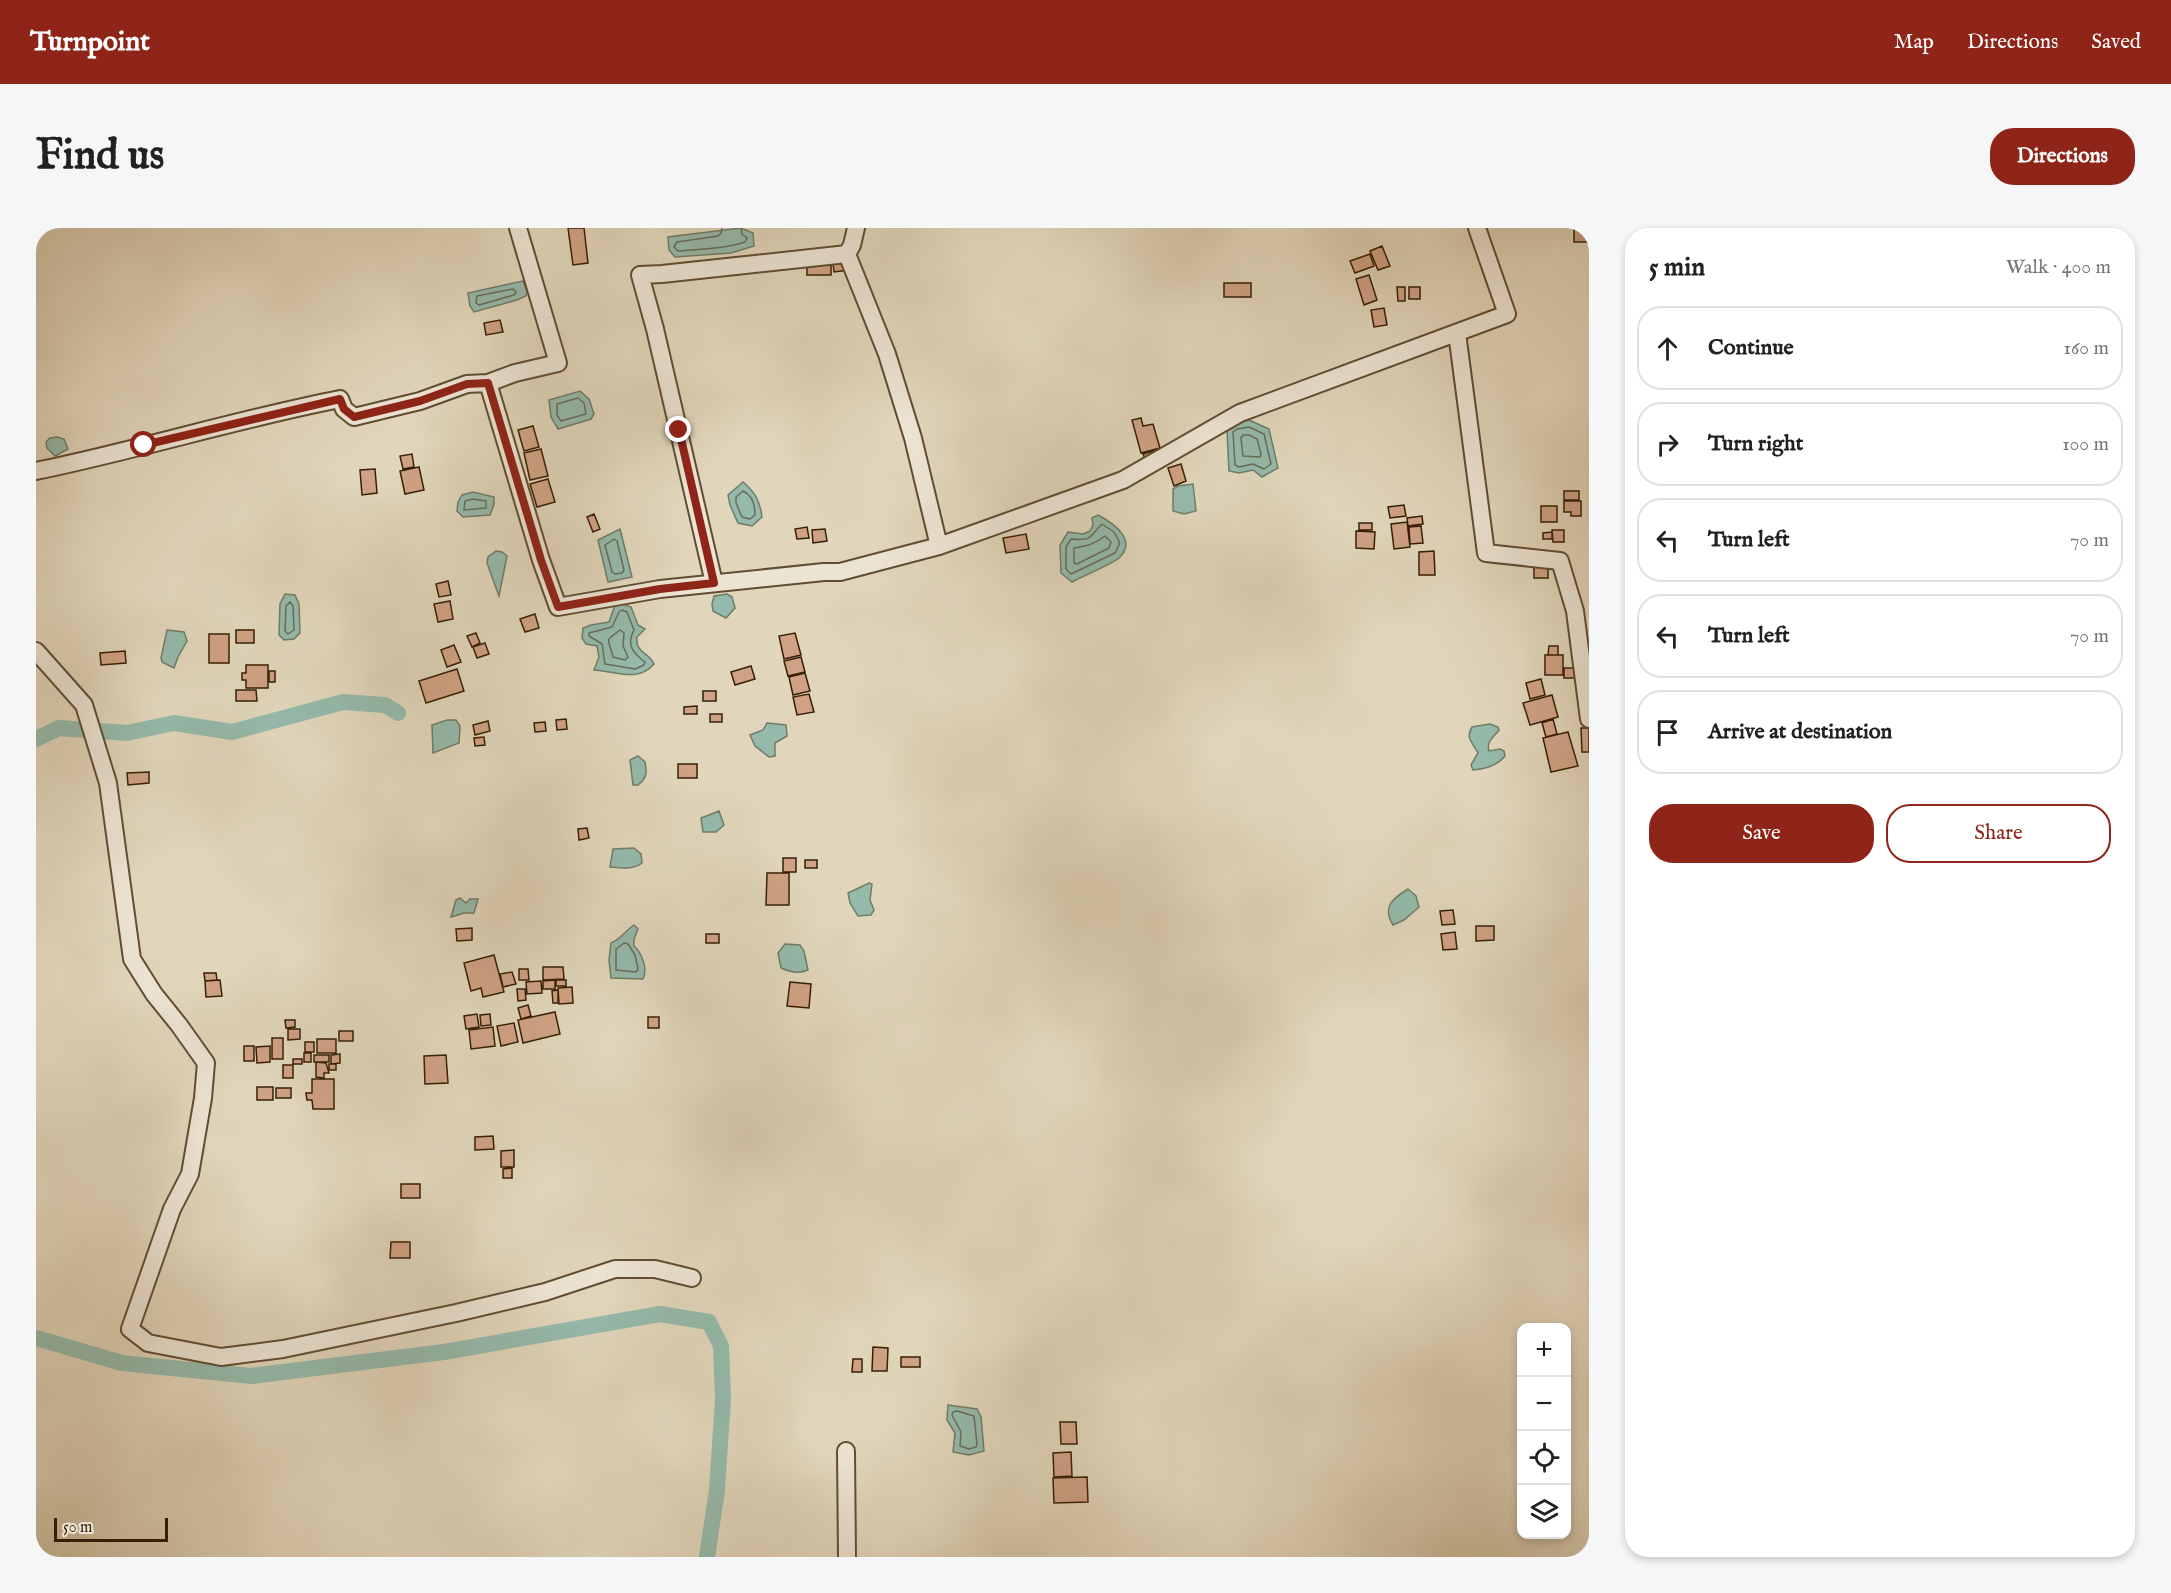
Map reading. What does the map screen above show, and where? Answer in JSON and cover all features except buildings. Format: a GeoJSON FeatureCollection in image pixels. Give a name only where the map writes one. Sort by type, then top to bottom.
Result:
{"type":"FeatureCollection","features":[{"type":"Feature","properties":{"kind":"street"},"geometry":{"type":"LineString","coordinates":[[36,471],[340,399],[344,409],[354,417],[420,401],[467,384],[488,383],[514,373],[558,363],[518,228]]}},
{"type":"Feature","properties":{"kind":"street"},"geometry":{"type":"LineString","coordinates":[[847,254],[856,228]]}},
{"type":"Feature","properties":{"kind":"street"},"geometry":{"type":"LineString","coordinates":[[488,383],[541,560],[558,607],[660,589],[840,572],[939,546],[1124,480],[1240,413],[1507,314],[1478,228]]}},
{"type":"Feature","properties":{"kind":"street"},"geometry":{"type":"LineString","coordinates":[[714,583],[656,329],[640,275],[847,254]]}},
{"type":"Feature","properties":{"kind":"street"},"geometry":{"type":"LineString","coordinates":[[847,254],[890,364],[913,438],[939,546]]}},
{"type":"Feature","properties":{"kind":"street"},"geometry":{"type":"LineString","coordinates":[[1457,333],[1485,553],[1560,561],[1575,611],[1589,719]]}},
{"type":"Feature","properties":{"kind":"street"},"geometry":{"type":"LineString","coordinates":[[36,651],[84,705],[108,783],[132,959],[154,994],[206,1063],[203,1098],[189,1174],[172,1209],[130,1329],[148,1343],[221,1357],[283,1349],[456,1313],[545,1292],[615,1269],[654,1269],[692,1278]]}},
{"type":"Feature","properties":{"kind":"street"},"geometry":{"type":"LineString","coordinates":[[846,1451],[847,1557]]}},
{"type":"Feature","properties":{"kind":"water"},"geometry":{"type":"Polygon","coordinates":[[[741,228],[753,233],[754,246],[731,253],[675,257],[669,250],[668,237],[741,228]]]}},
{"type":"Feature","properties":{"kind":"water"},"geometry":{"type":"Polygon","coordinates":[[[523,281],[526,296],[474,312],[470,306],[468,293],[523,281]]]}},
{"type":"Feature","properties":{"kind":"water"},"geometry":{"type":"Polygon","coordinates":[[[580,391],[589,399],[594,414],[591,419],[558,429],[551,417],[549,400],[580,391]]]}},
{"type":"Feature","properties":{"kind":"water"},"geometry":{"type":"Polygon","coordinates":[[[1249,420],[1269,429],[1278,468],[1262,477],[1253,470],[1239,473],[1229,471],[1227,431],[1234,424],[1249,420]]]}},
{"type":"Feature","properties":{"kind":"water"},"geometry":{"type":"Polygon","coordinates":[[[50,438],[64,439],[68,449],[55,456],[47,448],[46,442],[50,438]]]}},
{"type":"Feature","properties":{"kind":"water"},"geometry":{"type":"Polygon","coordinates":[[[743,482],[756,497],[761,511],[762,517],[752,526],[738,523],[730,505],[728,495],[743,482]]]}},
{"type":"Feature","properties":{"kind":"water"},"geometry":{"type":"Polygon","coordinates":[[[1193,484],[1196,511],[1184,514],[1173,511],[1173,489],[1193,484]]]}},
{"type":"Feature","properties":{"kind":"water"},"geometry":{"type":"Polygon","coordinates":[[[473,492],[494,497],[490,515],[463,517],[457,511],[462,495],[473,492]]]}},
{"type":"Feature","properties":{"kind":"water"},"geometry":{"type":"Polygon","coordinates":[[[1098,515],[1121,533],[1126,545],[1124,551],[1116,560],[1072,582],[1061,573],[1060,545],[1068,532],[1083,534],[1090,531],[1093,525],[1092,518],[1098,515]]]}},
{"type":"Feature","properties":{"kind":"water"},"geometry":{"type":"Polygon","coordinates":[[[620,529],[632,577],[608,582],[598,540],[620,529]]]}},
{"type":"Feature","properties":{"kind":"water"},"geometry":{"type":"Polygon","coordinates":[[[496,551],[507,556],[499,596],[487,563],[488,557],[496,551]]]}},
{"type":"Feature","properties":{"kind":"water"},"geometry":{"type":"Polygon","coordinates":[[[285,594],[295,595],[299,604],[300,633],[294,639],[284,640],[279,635],[280,604],[285,594]]]}},
{"type":"Feature","properties":{"kind":"water"},"geometry":{"type":"Polygon","coordinates":[[[727,594],[732,597],[735,608],[726,618],[713,611],[712,604],[714,596],[727,594]]]}},
{"type":"Feature","properties":{"kind":"water"},"geometry":{"type":"Polygon","coordinates":[[[623,604],[631,607],[638,625],[645,629],[637,637],[638,646],[654,664],[648,670],[634,675],[594,670],[599,657],[597,646],[586,644],[582,638],[583,628],[609,622],[615,605],[623,604]]]}},
{"type":"Feature","properties":{"kind":"water"},"geometry":{"type":"Polygon","coordinates":[[[167,630],[184,632],[187,641],[174,668],[162,662],[161,658],[167,630]]]}},
{"type":"Feature","properties":{"kind":"water"},"geometry":{"type":"Polygon","coordinates":[[[447,720],[456,720],[460,726],[459,743],[433,753],[432,725],[447,720]]]}},
{"type":"Feature","properties":{"kind":"water"},"geometry":{"type":"Polygon","coordinates":[[[767,723],[786,725],[787,736],[775,743],[775,756],[769,757],[755,746],[750,735],[763,730],[767,723]]]}},
{"type":"Feature","properties":{"kind":"water"},"geometry":{"type":"Polygon","coordinates":[[[1490,724],[1498,727],[1499,730],[1490,742],[1489,751],[1500,749],[1504,751],[1505,756],[1491,766],[1473,770],[1471,765],[1478,753],[1470,740],[1470,731],[1472,727],[1490,724]]]}},
{"type":"Feature","properties":{"kind":"water"},"geometry":{"type":"Polygon","coordinates":[[[638,756],[645,762],[646,775],[638,785],[633,785],[630,760],[638,756]]]}},
{"type":"Feature","properties":{"kind":"water"},"geometry":{"type":"Polygon","coordinates":[[[719,811],[724,825],[716,832],[703,832],[701,818],[719,811]]]}},
{"type":"Feature","properties":{"kind":"water"},"geometry":{"type":"Polygon","coordinates":[[[634,848],[641,854],[642,863],[631,868],[610,867],[613,849],[634,848]]]}},
{"type":"Feature","properties":{"kind":"water"},"geometry":{"type":"Polygon","coordinates":[[[869,883],[872,884],[870,900],[874,910],[871,915],[858,916],[850,903],[848,893],[869,883]]]}},
{"type":"Feature","properties":{"kind":"water"},"geometry":{"type":"Polygon","coordinates":[[[1408,889],[1416,896],[1419,907],[1404,920],[1393,925],[1388,913],[1390,904],[1408,889]]]}},
{"type":"Feature","properties":{"kind":"water"},"geometry":{"type":"Polygon","coordinates":[[[460,898],[466,903],[470,899],[478,899],[474,913],[451,917],[456,900],[460,898]]]}},
{"type":"Feature","properties":{"kind":"water"},"geometry":{"type":"Polygon","coordinates":[[[634,925],[638,929],[634,946],[642,957],[643,979],[611,978],[609,960],[611,943],[634,925]]]}},
{"type":"Feature","properties":{"kind":"water"},"geometry":{"type":"Polygon","coordinates":[[[785,944],[800,945],[804,951],[808,970],[794,972],[781,968],[778,953],[785,944]]]}},
{"type":"Feature","properties":{"kind":"water"},"geometry":{"type":"Polygon","coordinates":[[[948,1405],[977,1409],[981,1417],[984,1451],[969,1455],[953,1452],[955,1433],[947,1420],[948,1405]]]}},
{"type":"Feature","properties":{"kind":"waterway"},"geometry":{"type":"LineString","coordinates":[[36,739],[59,728],[127,733],[174,723],[232,732],[343,702],[385,705],[398,713]]}},
{"type":"Feature","properties":{"kind":"waterway"},"geometry":{"type":"LineString","coordinates":[[36,1338],[122,1363],[251,1376],[444,1352],[660,1314],[709,1322],[721,1346],[723,1399],[717,1490],[707,1557]]}},
{"type":"Feature","properties":{"kind":"route"},"geometry":{"type":"LineString","coordinates":[[144,445],[340,399],[344,409],[354,417],[420,401],[467,384],[488,383],[541,560],[558,607],[660,589],[714,583],[679,430]]}}]}
